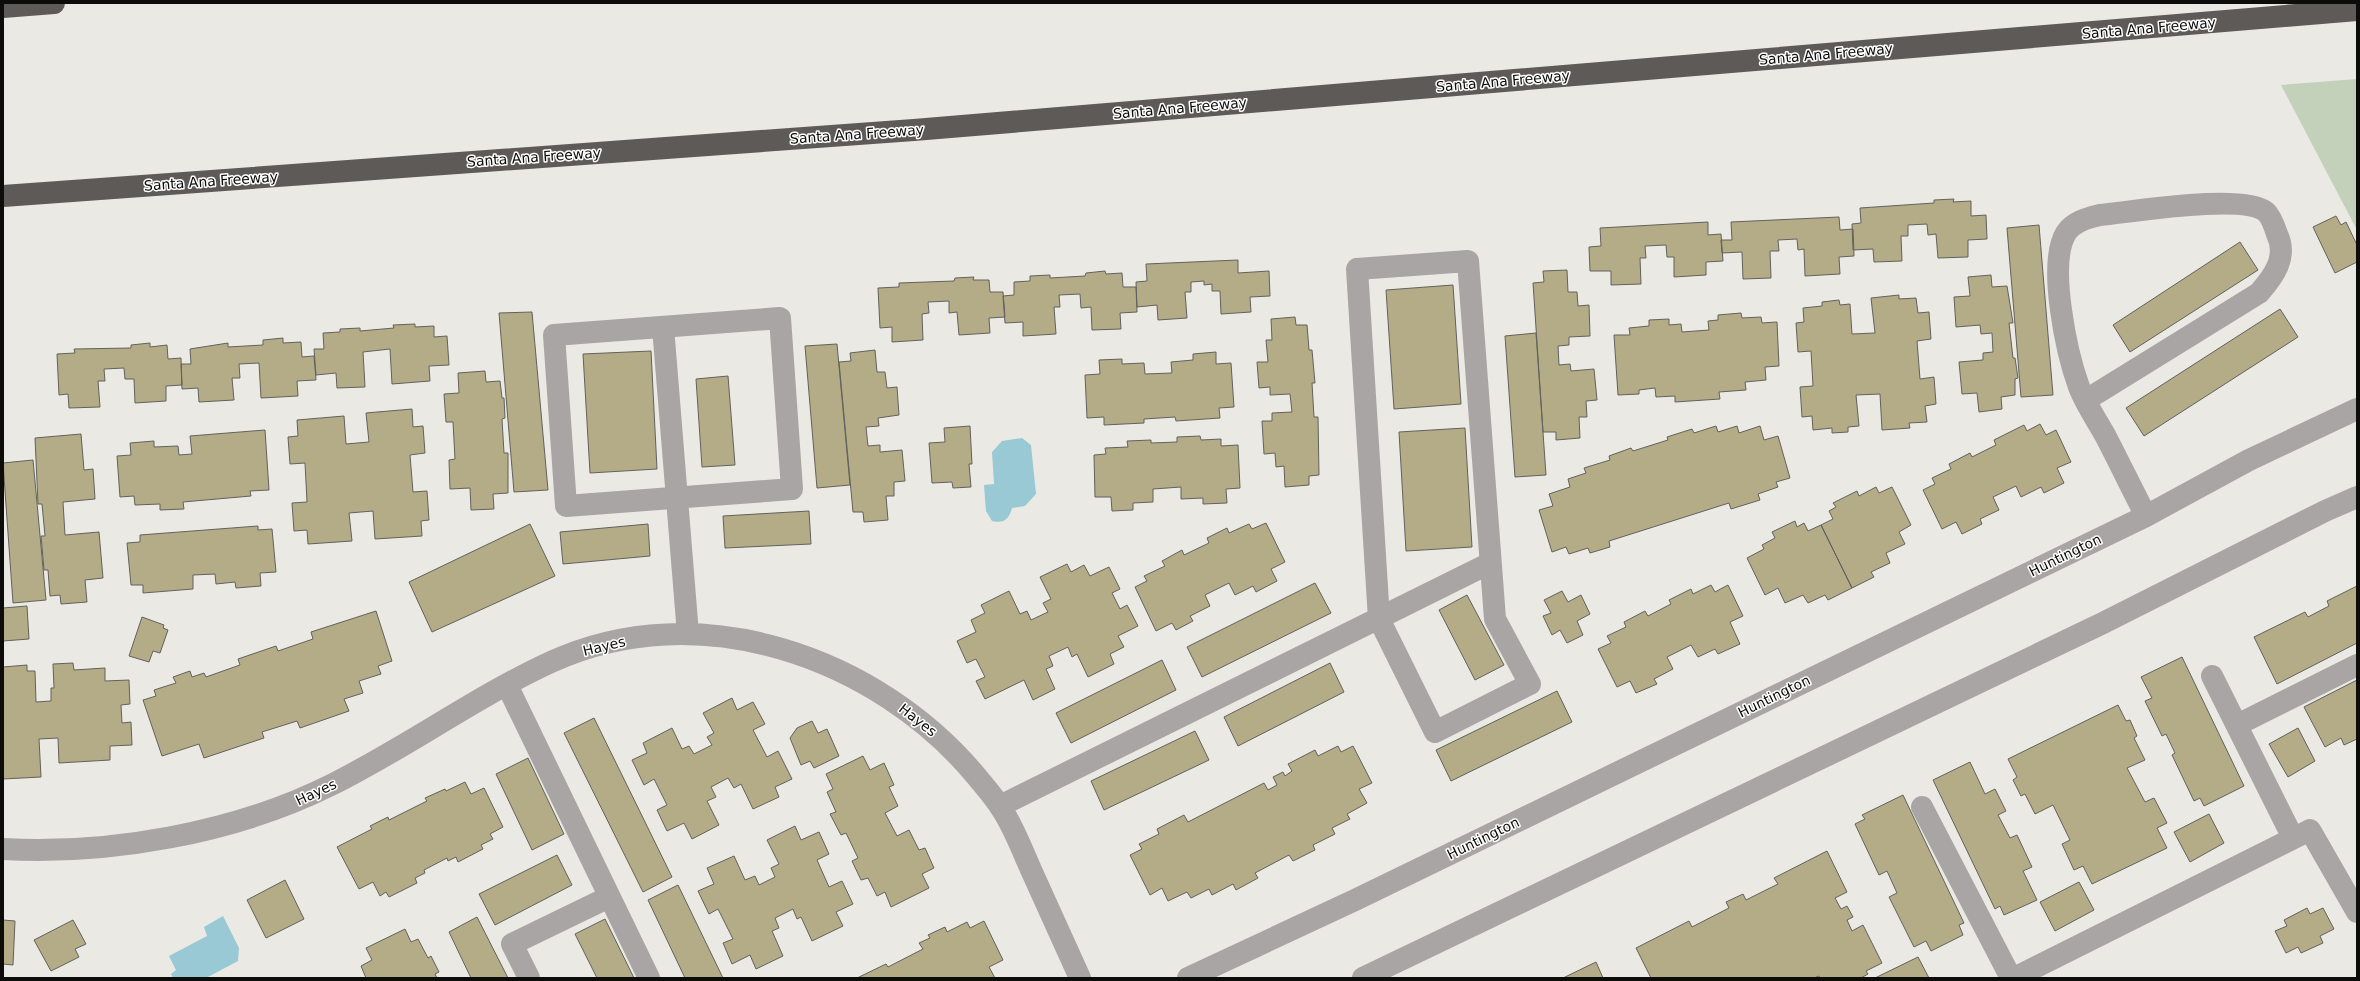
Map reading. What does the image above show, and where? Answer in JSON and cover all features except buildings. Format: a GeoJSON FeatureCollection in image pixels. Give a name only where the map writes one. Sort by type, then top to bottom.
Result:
{"type":"FeatureCollection","features":[{"type":"Feature","properties":{"kind":"highway"},"geometry":{"type":"LineString","coordinates":[[3,7],[54,3]]}},
{"type":"Feature","properties":{"kind":"highway","name":"Santa Ana Freeway"},"geometry":{"type":"LineString","coordinates":[[3,196],[914,130],[2357,10]]}},
{"type":"Feature","properties":{"kind":"street"},"geometry":{"type":"LineString","coordinates":[[2086,400],[2259,293],[2275,274],[2282,255],[2278,236],[2266,212],[2253,206],[2240,204],[2204,204],[2100,215],[2084,219],[2072,227],[2063,240],[2059,255],[2059,298],[2069,348],[2079,387],[2146,516]]}},
{"type":"Feature","properties":{"kind":"street"},"geometry":{"type":"LineString","coordinates":[[1468,261],[1490,564],[1495,619],[1530,684],[1435,732],[1379,618],[1357,269],[1468,261]]}},
{"type":"Feature","properties":{"kind":"street"},"geometry":{"type":"LineString","coordinates":[[780,318],[792,489],[566,506],[554,335],[663,327],[780,318]]}},
{"type":"Feature","properties":{"kind":"street"},"geometry":{"type":"LineString","coordinates":[[663,327],[688,634]]}},
{"type":"Feature","properties":{"kind":"street","name":"Huntington"},"geometry":{"type":"LineString","coordinates":[[1188,978],[1362,896],[2146,516],[2249,460],[2357,409]]}},
{"type":"Feature","properties":{"kind":"street"},"geometry":{"type":"LineString","coordinates":[[1363,978],[2103,623],[2325,511],[2357,497]]}},
{"type":"Feature","properties":{"kind":"street"},"geometry":{"type":"LineString","coordinates":[[1000,806],[1490,564]]}},
{"type":"Feature","properties":{"kind":"street","name":"Hayes"},"geometry":{"type":"LineString","coordinates":[[3,849],[39,851],[115,845],[195,832],[294,802],[332,785],[507,685],[553,661],[599,645],[644,636],[688,634],[737,638],[780,648],[862,682],[901,705],[933,730],[962,759],[1000,806],[1013,830],[1080,978]]}},
{"type":"Feature","properties":{"kind":"street"},"geometry":{"type":"LineString","coordinates":[[2237,725],[2357,665]]}},
{"type":"Feature","properties":{"kind":"street"},"geometry":{"type":"LineString","coordinates":[[2212,676],[2293,838]]}},
{"type":"Feature","properties":{"kind":"street"},"geometry":{"type":"LineString","coordinates":[[507,685],[648,978]]}},
{"type":"Feature","properties":{"kind":"street"},"geometry":{"type":"LineString","coordinates":[[1922,808],[2012,978],[2310,830],[2357,912]]}},
{"type":"Feature","properties":{"kind":"street"},"geometry":{"type":"LineString","coordinates":[[529,978],[512,944],[609,896]]}},
{"type":"Feature","properties":{"kind":"green space"},"geometry":{"type":"Polygon","coordinates":[[[2357,79],[2357,230],[2281,85],[2357,79]]]}},
{"type":"Feature","properties":{"kind":"water"},"geometry":{"type":"Polygon","coordinates":[[[1022,438],[1031,445],[1036,494],[1025,506],[1012,508],[1008,518],[1005,520],[1000,522],[992,521],[986,511],[984,485],[994,484],[992,452],[1002,441],[1022,438]]]}},
{"type":"Feature","properties":{"kind":"water"},"geometry":{"type":"Polygon","coordinates":[[[223,916],[239,948],[238,961],[206,978],[173,978],[171,974],[176,970],[169,956],[207,936],[204,927],[223,916]]]}}]}
